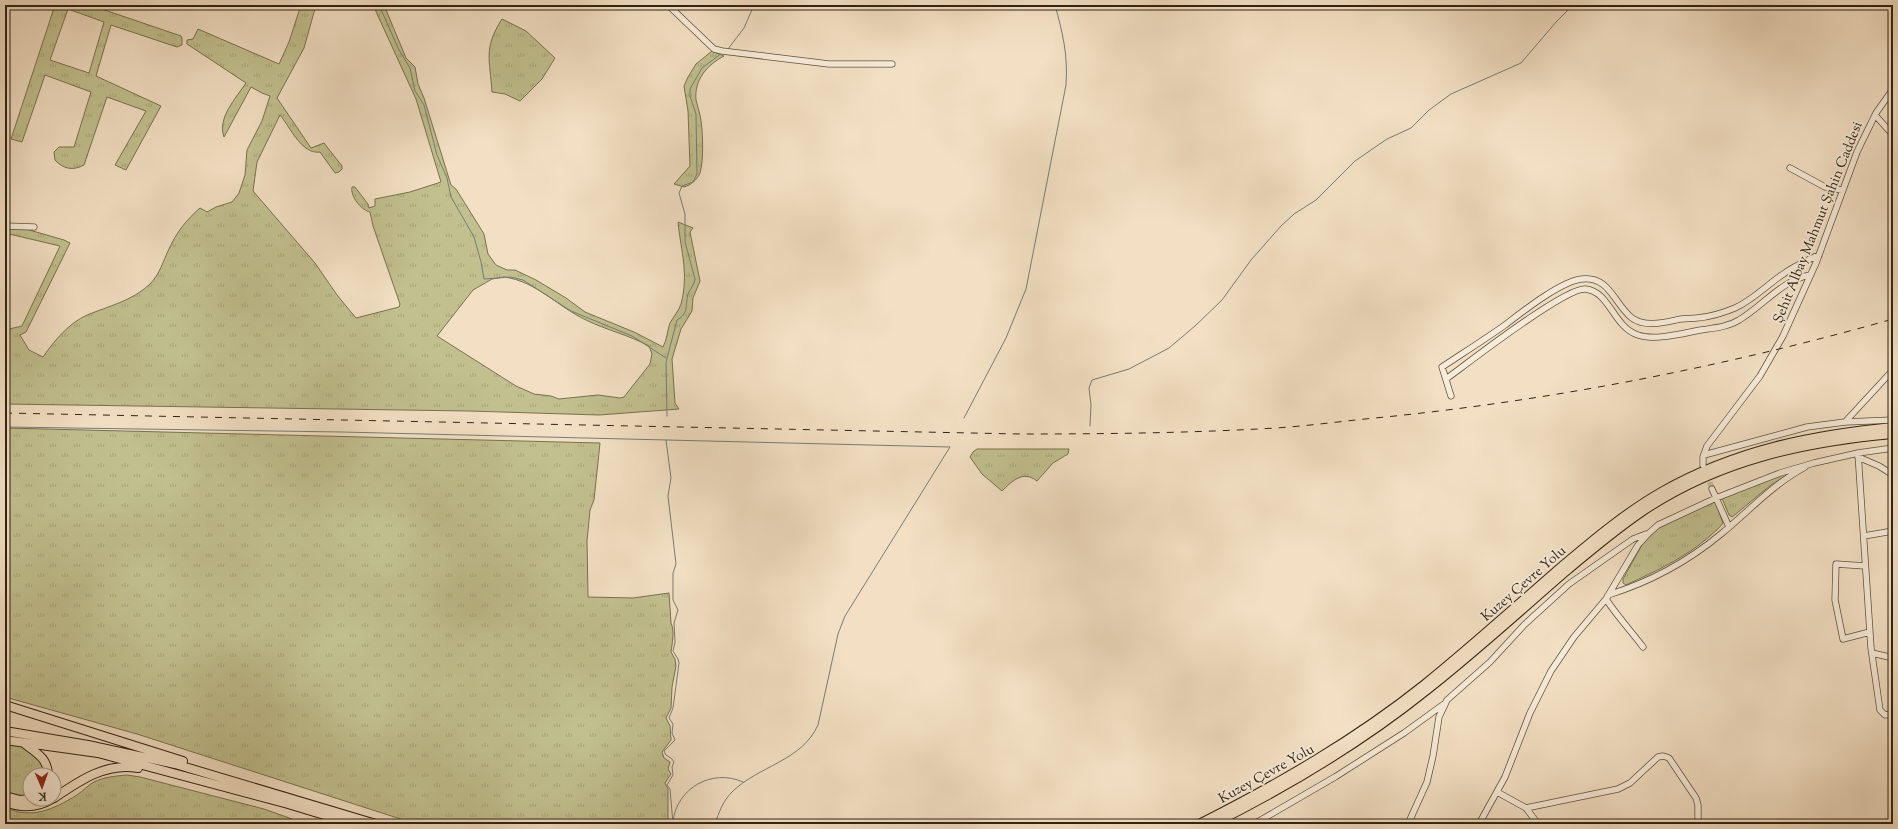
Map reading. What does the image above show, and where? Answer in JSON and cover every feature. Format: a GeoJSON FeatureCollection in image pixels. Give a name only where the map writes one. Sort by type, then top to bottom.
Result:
{"type":"FeatureCollection","features":[{"type":"Feature","properties":{"kind":"highway","name":"Kuzey Çevre Yolu"},"geometry":{"type":"LineString","coordinates":[[1199,824],[1287,778],[1328,753],[1390,710],[1453,661],[1595,538],[1640,505],[1663,491],[1712,467],[1767,448],[1835,433],[1893,427]]}},
{"type":"Feature","properties":{"kind":"highway","name":"Kuzey Çevre Yolu"},"geometry":{"type":"LineString","coordinates":[[1213,824],[1290,784],[1393,716],[1462,662],[1599,544],[1644,510],[1666,497],[1707,476],[1761,457],[1815,443],[1893,434]]}},
{"type":"Feature","properties":{"kind":"highway"},"geometry":{"type":"LineString","coordinates":[[5,705],[51,721],[239,778],[376,824]]}},
{"type":"Feature","properties":{"kind":"highway"},"geometry":{"type":"LineString","coordinates":[[5,731],[74,742],[143,756],[292,797]]}},
{"type":"Feature","properties":{"kind":"highway"},"geometry":{"type":"LineString","coordinates":[[5,740],[98,753],[182,775],[354,824]]}},
{"type":"Feature","properties":{"kind":"highway"},"geometry":{"type":"LineString","coordinates":[[23,743],[41,755],[47,767]]}},
{"type":"Feature","properties":{"kind":"highway"},"geometry":{"type":"LineString","coordinates":[[62,792],[84,778],[115,768],[135,767],[182,775]]}},
{"type":"Feature","properties":{"kind":"highway"},"geometry":{"type":"LineString","coordinates":[[5,796],[22,800]]}},
{"type":"Feature","properties":{"kind":"highway"},"geometry":{"type":"LineString","coordinates":[[5,802],[22,806]]}},
{"type":"Feature","properties":{"kind":"street"},"geometry":{"type":"LineString","coordinates":[[668,5],[714,49],[829,64],[892,64]]}},
{"type":"Feature","properties":{"kind":"street","name":"Şehit Albay Mahmut Şahin Caddesi"},"geometry":{"type":"LineString","coordinates":[[1703,465],[1704,455],[1709,443],[1768,364],[1783,336],[1819,255],[1857,152],[1875,115],[1893,89]]}},
{"type":"Feature","properties":{"kind":"street"},"geometry":{"type":"LineString","coordinates":[[1875,115],[1893,135]]}},
{"type":"Feature","properties":{"kind":"street"},"geometry":{"type":"LineString","coordinates":[[1790,168],[1825,187],[1842,190]]}},
{"type":"Feature","properties":{"kind":"street"},"geometry":{"type":"LineString","coordinates":[[5,226],[34,227]]}},
{"type":"Feature","properties":{"kind":"street"},"geometry":{"type":"LineString","coordinates":[[1451,396],[1442,367],[1505,325],[1524,308],[1573,281],[1584,279],[1596,280],[1608,288],[1626,313],[1634,320],[1641,323],[1661,323],[1679,319],[1707,317],[1735,308],[1744,304],[1788,271],[1819,255]]}},
{"type":"Feature","properties":{"kind":"street"},"geometry":{"type":"LineString","coordinates":[[1446,379],[1557,300],[1578,290],[1588,290],[1597,293],[1604,299],[1625,328],[1637,335],[1649,337],[1704,330],[1731,324],[1744,317],[1788,283],[1810,275]]}},
{"type":"Feature","properties":{"kind":"street"},"geometry":{"type":"LineString","coordinates":[[1845,422],[1893,370]]}},
{"type":"Feature","properties":{"kind":"street"},"geometry":{"type":"LineString","coordinates":[[1704,455],[1807,427],[1845,422],[1893,420]]}},
{"type":"Feature","properties":{"kind":"street"},"geometry":{"type":"LineString","coordinates":[[1479,824],[1510,766],[1530,713],[1545,681],[1570,642],[1607,597],[1638,545],[1649,533],[1658,525],[1716,498],[1780,472],[1814,462],[1892,449]]}},
{"type":"Feature","properties":{"kind":"street"},"geometry":{"type":"LineString","coordinates":[[1858,455],[1893,475]]}},
{"type":"Feature","properties":{"kind":"street"},"geometry":{"type":"LineString","coordinates":[[1858,455],[1872,653],[1880,710],[1884,715],[1893,714]]}},
{"type":"Feature","properties":{"kind":"street"},"geometry":{"type":"LineString","coordinates":[[1607,597],[1667,572],[1700,551],[1769,491],[1814,462]]}},
{"type":"Feature","properties":{"kind":"street"},"geometry":{"type":"LineString","coordinates":[[1712,489],[1729,527]]}},
{"type":"Feature","properties":{"kind":"street"},"geometry":{"type":"LineString","coordinates":[[1864,536],[1893,531]]}},
{"type":"Feature","properties":{"kind":"street"},"geometry":{"type":"LineString","coordinates":[[1254,824],[1335,777],[1404,733],[1444,703],[1490,662],[1524,625],[1569,584],[1633,539],[1649,533]]}},
{"type":"Feature","properties":{"kind":"street"},"geometry":{"type":"LineString","coordinates":[[1865,566],[1836,564],[1835,600],[1843,639],[1870,632]]}},
{"type":"Feature","properties":{"kind":"street"},"geometry":{"type":"LineString","coordinates":[[1607,597],[1619,620],[1628,628],[1643,647]]}},
{"type":"Feature","properties":{"kind":"street"},"geometry":{"type":"LineString","coordinates":[[1872,653],[1893,658]]}},
{"type":"Feature","properties":{"kind":"street"},"geometry":{"type":"LineString","coordinates":[[1408,824],[1430,772],[1435,748],[1437,722],[1444,703]]}},
{"type":"Feature","properties":{"kind":"street"},"geometry":{"type":"LineString","coordinates":[[1526,808],[1618,789],[1630,783],[1658,757],[1663,756],[1669,758],[1696,798],[1698,805],[1698,824]]}},
{"type":"Feature","properties":{"kind":"street"},"geometry":{"type":"LineString","coordinates":[[1497,792],[1526,808],[1538,824]]}},
{"type":"Feature","properties":{"kind":"green space"},"geometry":{"type":"Polygon","coordinates":[[[55,5],[90,5],[181,36],[182,45],[177,47],[111,25],[96,76],[161,106],[126,170],[115,165],[146,111],[107,97],[84,165],[76,168],[65,167],[55,160],[54,152],[59,147],[74,147],[91,92],[45,75],[22,142],[11,139],[55,5]],[[68,9],[50,60],[89,73],[104,22],[68,9]]]}},
{"type":"Feature","properties":{"kind":"green space"},"geometry":{"type":"Polygon","coordinates":[[[301,5],[316,5],[304,48],[277,98],[311,148],[324,143],[342,166],[342,169],[335,173],[320,152],[314,152],[302,145],[280,115],[257,162],[253,191],[315,263],[337,295],[356,318],[399,307],[400,304],[373,226],[370,212],[363,209],[354,198],[352,187],[355,187],[368,204],[369,208],[375,206],[375,199],[410,192],[441,182],[416,99],[373,5],[384,5],[406,58],[415,67],[418,84],[424,98],[451,185],[456,189],[484,234],[488,254],[496,265],[507,270],[515,270],[536,280],[566,298],[585,312],[634,332],[663,347],[670,323],[680,307],[683,293],[684,263],[678,222],[693,228],[690,232],[700,281],[693,298],[692,311],[681,329],[672,359],[675,403],[679,409],[599,415],[469,411],[5,404],[5,330],[22,326],[60,246],[5,233],[5,226],[19,227],[70,243],[26,332],[20,335],[29,350],[43,357],[57,339],[80,318],[128,299],[136,295],[150,284],[159,272],[178,232],[200,208],[207,212],[216,207],[232,202],[239,193],[245,175],[247,150],[262,121],[270,96],[251,87],[224,137],[223,123],[225,116],[246,83],[187,44],[187,40],[193,39],[198,29],[279,64],[289,42],[301,5]],[[504,277],[492,279],[473,290],[437,336],[516,386],[534,394],[551,396],[559,399],[598,395],[620,398],[624,397],[650,364],[652,354],[649,346],[601,327],[576,315],[537,289],[516,279],[504,277]]]}},
{"type":"Feature","properties":{"kind":"green space"},"geometry":{"type":"Polygon","coordinates":[[[502,19],[526,31],[555,58],[542,79],[520,101],[505,94],[492,92],[489,54],[492,38],[502,19]]]}},
{"type":"Feature","properties":{"kind":"green space"},"geometry":{"type":"Polygon","coordinates":[[[712,51],[724,56],[707,69],[699,80],[697,86],[696,100],[700,113],[703,153],[700,173],[691,184],[684,187],[674,184],[690,166],[688,111],[684,86],[696,64],[712,51]]]}},
{"type":"Feature","properties":{"kind":"green space"},"geometry":{"type":"Polygon","coordinates":[[[5,428],[600,443],[594,500],[590,510],[587,541],[588,597],[633,598],[669,593],[673,634],[671,652],[675,659],[676,666],[672,687],[671,708],[666,718],[670,726],[671,740],[662,752],[664,758],[670,762],[668,769],[671,774],[665,783],[668,789],[668,824],[416,824],[137,734],[5,697],[5,428]]]}},
{"type":"Feature","properties":{"kind":"green space"},"geometry":{"type":"Polygon","coordinates":[[[977,449],[1069,449],[1068,454],[1053,463],[1037,481],[1027,477],[1018,478],[1002,491],[982,474],[970,457],[977,449]]]}},
{"type":"Feature","properties":{"kind":"green space"},"geometry":{"type":"Polygon","coordinates":[[[1798,468],[1771,485],[1732,517],[1729,515],[1722,498],[1798,468]]]}},
{"type":"Feature","properties":{"kind":"green space"},"geometry":{"type":"Polygon","coordinates":[[[1713,502],[1716,503],[1723,523],[1717,530],[1691,551],[1670,564],[1626,585],[1623,583],[1623,579],[1643,543],[1656,529],[1713,502]]]}},
{"type":"Feature","properties":{"kind":"green space"},"geometry":{"type":"Polygon","coordinates":[[[5,744],[23,746],[40,756],[42,767],[22,767],[22,796],[5,792],[5,744]]]}},
{"type":"Feature","properties":{"kind":"green space"},"geometry":{"type":"Polygon","coordinates":[[[127,775],[140,777],[264,809],[306,824],[23,824],[5,822],[5,808],[25,813],[33,813],[55,807],[62,807],[62,803],[77,795],[92,783],[110,777],[127,775]]]}},
{"type":"Feature","properties":{"kind":"waterway"},"geometry":{"type":"LineString","coordinates":[[379,5],[399,50],[410,68],[415,91],[424,105],[437,155],[447,178],[451,197],[474,237],[484,279],[511,277],[523,280],[571,311],[632,336],[666,358]]}},
{"type":"Feature","properties":{"kind":"waterway"},"geometry":{"type":"LineString","coordinates":[[728,49],[744,28],[754,5]]}},
{"type":"Feature","properties":{"kind":"waterway"},"geometry":{"type":"LineString","coordinates":[[964,418],[1006,338],[1026,289],[1066,85],[1064,45],[1055,5]]}},
{"type":"Feature","properties":{"kind":"waterway"},"geometry":{"type":"LineString","coordinates":[[1090,426],[1091,405],[1089,388],[1092,380],[1129,369],[1169,348],[1222,300],[1251,260],[1281,226],[1294,214],[1316,200],[1355,161],[1387,139],[1411,128],[1429,110],[1451,94],[1521,63],[1557,21],[1573,5]]}},
{"type":"Feature","properties":{"kind":"waterway"},"geometry":{"type":"LineString","coordinates":[[667,416],[666,362],[677,320],[681,318],[685,312],[688,294],[695,279],[685,242],[685,214],[679,193],[682,186],[693,182],[697,174],[696,114],[690,96],[690,89],[702,68],[722,53]]}},
{"type":"Feature","properties":{"kind":"waterway"},"geometry":{"type":"LineString","coordinates":[[5,427],[342,432],[950,447],[845,616],[838,634],[818,725],[811,737],[791,755],[754,776],[732,792],[724,803],[715,824]]}},
{"type":"Feature","properties":{"kind":"waterway"},"geometry":{"type":"LineString","coordinates":[[666,440],[671,478],[668,496],[676,564],[673,573],[673,600],[678,610],[674,623],[675,642],[673,651],[679,663],[673,708],[669,718],[673,724],[672,733],[675,740],[664,751],[666,755],[674,762],[672,767],[673,775],[667,785],[670,789],[673,824]]}},
{"type":"Feature","properties":{"kind":"waterway"},"geometry":{"type":"LineString","coordinates":[[673,821],[676,809],[681,799],[689,790],[698,784],[708,779],[720,778],[731,778],[743,782]]}},
{"type":"Feature","properties":{"kind":"tunnel"},"geometry":{"type":"LineString","coordinates":[[1707,474],[1712,489]]}},
{"type":"Feature","properties":{"kind":"railway"},"geometry":{"type":"LineString","coordinates":[[5,413],[1019,434],[1148,433],[1244,430],[1432,412],[1565,393],[1697,368],[1828,337],[1893,319]]}}]}
